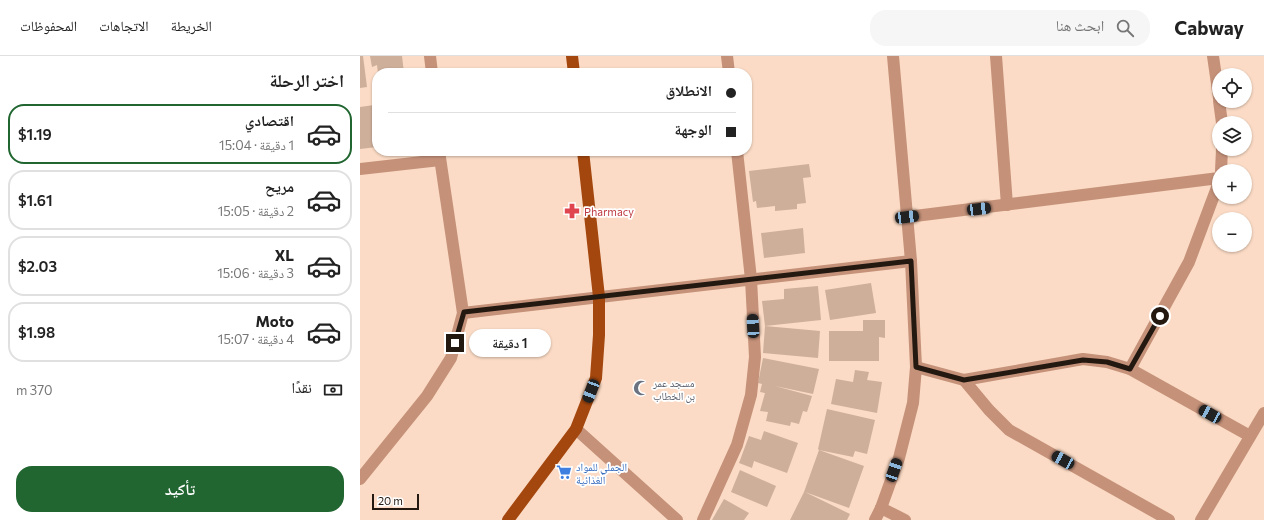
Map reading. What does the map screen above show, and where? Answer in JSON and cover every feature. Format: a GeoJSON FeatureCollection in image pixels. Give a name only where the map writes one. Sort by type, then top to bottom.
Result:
{"type":"FeatureCollection","features":[{"type":"Feature","properties":{"kind":"main road"},"geometry":{"type":"LineString","coordinates":[[572,56],[573,68]]}},
{"type":"Feature","properties":{"kind":"main road"},"geometry":{"type":"LineString","coordinates":[[508,520],[576,429],[596,378],[600,335],[599,297],[583,156]]}},
{"type":"Feature","properties":{"kind":"street"},"geometry":{"type":"LineString","coordinates":[[430,56],[431,68]]}},
{"type":"Feature","properties":{"kind":"street"},"geometry":{"type":"LineString","coordinates":[[727,56],[728,68]]}},
{"type":"Feature","properties":{"kind":"street"},"geometry":{"type":"LineString","coordinates":[[875,520],[881,508],[899,458],[913,403],[916,367],[911,261],[893,56]]}},
{"type":"Feature","properties":{"kind":"street"},"geometry":{"type":"LineString","coordinates":[[996,56],[1007,205]]}},
{"type":"Feature","properties":{"kind":"street"},"geometry":{"type":"LineString","coordinates":[[1213,56],[1215,68]]}},
{"type":"Feature","properties":{"kind":"street"},"geometry":{"type":"LineString","coordinates":[[360,169],[439,156],[464,312],[451,358],[427,396],[360,478]]}},
{"type":"Feature","properties":{"kind":"street"},"geometry":{"type":"LineString","coordinates":[[703,520],[737,445],[751,395],[755,357],[751,279],[738,156]]}},
{"type":"Feature","properties":{"kind":"street"},"geometry":{"type":"LineString","coordinates":[[907,217],[1212,179]]}},
{"type":"Feature","properties":{"kind":"street"},"geometry":{"type":"LineString","coordinates":[[1130,369],[1189,262],[1212,201]]}},
{"type":"Feature","properties":{"kind":"street"},"geometry":{"type":"LineString","coordinates":[[464,312],[911,261]]}},
{"type":"Feature","properties":{"kind":"street"},"geometry":{"type":"LineString","coordinates":[[916,367],[964,380],[1083,360],[1107,362],[1130,369],[1250,436]]}},
{"type":"Feature","properties":{"kind":"street"},"geometry":{"type":"LineString","coordinates":[[964,380],[989,410],[1009,430],[1170,520]]}},
{"type":"Feature","properties":{"kind":"street"},"geometry":{"type":"LineString","coordinates":[[1201,520],[1264,413]]}},
{"type":"Feature","properties":{"kind":"street"},"geometry":{"type":"LineString","coordinates":[[576,429],[677,520]]}},
{"type":"Feature","properties":{"kind":"street"},"geometry":{"type":"LineString","coordinates":[[881,508],[904,520]]}},
{"type":"Feature","properties":{"kind":"building"},"geometry":{"type":"Polygon","coordinates":[[[360,56],[363,56],[367,87],[360,88],[360,56]]]}},
{"type":"Feature","properties":{"kind":"building"},"geometry":{"type":"Polygon","coordinates":[[[370,56],[402,56],[403,68],[377,68],[377,65],[372,67],[370,56]]]}},
{"type":"Feature","properties":{"kind":"building"},"geometry":{"type":"Polygon","coordinates":[[[372,105],[372,148],[360,149],[360,107],[372,105]]]}},
{"type":"Feature","properties":{"kind":"building"},"geometry":{"type":"Polygon","coordinates":[[[809,164],[811,177],[803,178],[806,203],[797,204],[797,209],[775,211],[775,206],[757,208],[756,201],[753,202],[749,171],[809,164]]]}},
{"type":"Feature","properties":{"kind":"building"},"geometry":{"type":"Polygon","coordinates":[[[803,228],[805,253],[764,258],[761,233],[803,228]]]}},
{"type":"Feature","properties":{"kind":"building"},"geometry":{"type":"Polygon","coordinates":[[[871,283],[876,313],[830,320],[825,290],[871,283]]]}},
{"type":"Feature","properties":{"kind":"building"},"geometry":{"type":"Polygon","coordinates":[[[818,286],[821,320],[765,326],[762,301],[784,299],[784,289],[818,286]]]}},
{"type":"Feature","properties":{"kind":"building"},"geometry":{"type":"Polygon","coordinates":[[[863,320],[885,320],[885,338],[879,337],[879,361],[829,361],[829,331],[863,331],[863,320]]]}},
{"type":"Feature","properties":{"kind":"building"},"geometry":{"type":"Polygon","coordinates":[[[765,326],[820,331],[818,358],[763,353],[765,326]]]}},
{"type":"Feature","properties":{"kind":"building"},"geometry":{"type":"Polygon","coordinates":[[[763,358],[819,369],[813,394],[775,386],[812,396],[807,412],[803,411],[799,424],[791,422],[790,426],[766,421],[768,412],[760,411],[765,393],[760,392],[762,384],[758,383],[763,358]]]}},
{"type":"Feature","properties":{"kind":"building"},"geometry":{"type":"Polygon","coordinates":[[[855,370],[869,372],[867,380],[882,382],[877,413],[831,404],[836,379],[853,382],[855,370]]]}},
{"type":"Feature","properties":{"kind":"building"},"geometry":{"type":"Polygon","coordinates":[[[827,409],[875,420],[867,454],[855,451],[853,457],[819,450],[827,409]]]}},
{"type":"Feature","properties":{"kind":"building"},"geometry":{"type":"Polygon","coordinates":[[[764,431],[798,443],[787,473],[754,461],[752,468],[739,463],[749,436],[761,440],[764,431]]]}},
{"type":"Feature","properties":{"kind":"building"},"geometry":{"type":"Polygon","coordinates":[[[819,450],[864,466],[849,508],[805,492],[850,514],[847,520],[790,520],[804,492],[819,450]]]}},
{"type":"Feature","properties":{"kind":"building"},"geometry":{"type":"Polygon","coordinates":[[[740,470],[776,486],[767,507],[731,492],[740,470]]]}},
{"type":"Feature","properties":{"kind":"building"},"geometry":{"type":"Polygon","coordinates":[[[724,499],[749,513],[744,520],[712,520],[724,499]]]}},
{"type":"Feature","properties":{"kind":"place","name":"Pharmacy"},"geometry":{"type":"Point","coordinates":[572,211]}},
{"type":"Feature","properties":{"kind":"place","name":"مسجد عمر بن الخطاب"},"geometry":{"type":"Point","coordinates":[641,388]}},
{"type":"Feature","properties":{"kind":"place","name":"الجملي للمواد الغذائية"},"geometry":{"type":"Point","coordinates":[564,472]}},
{"type":"Feature","properties":{"kind":"route"},"geometry":{"type":"LineString","coordinates":[[455,343],[464,312],[911,261],[916,367],[964,380],[1083,360],[1107,362],[1130,369],[1160,316]]}}]}
